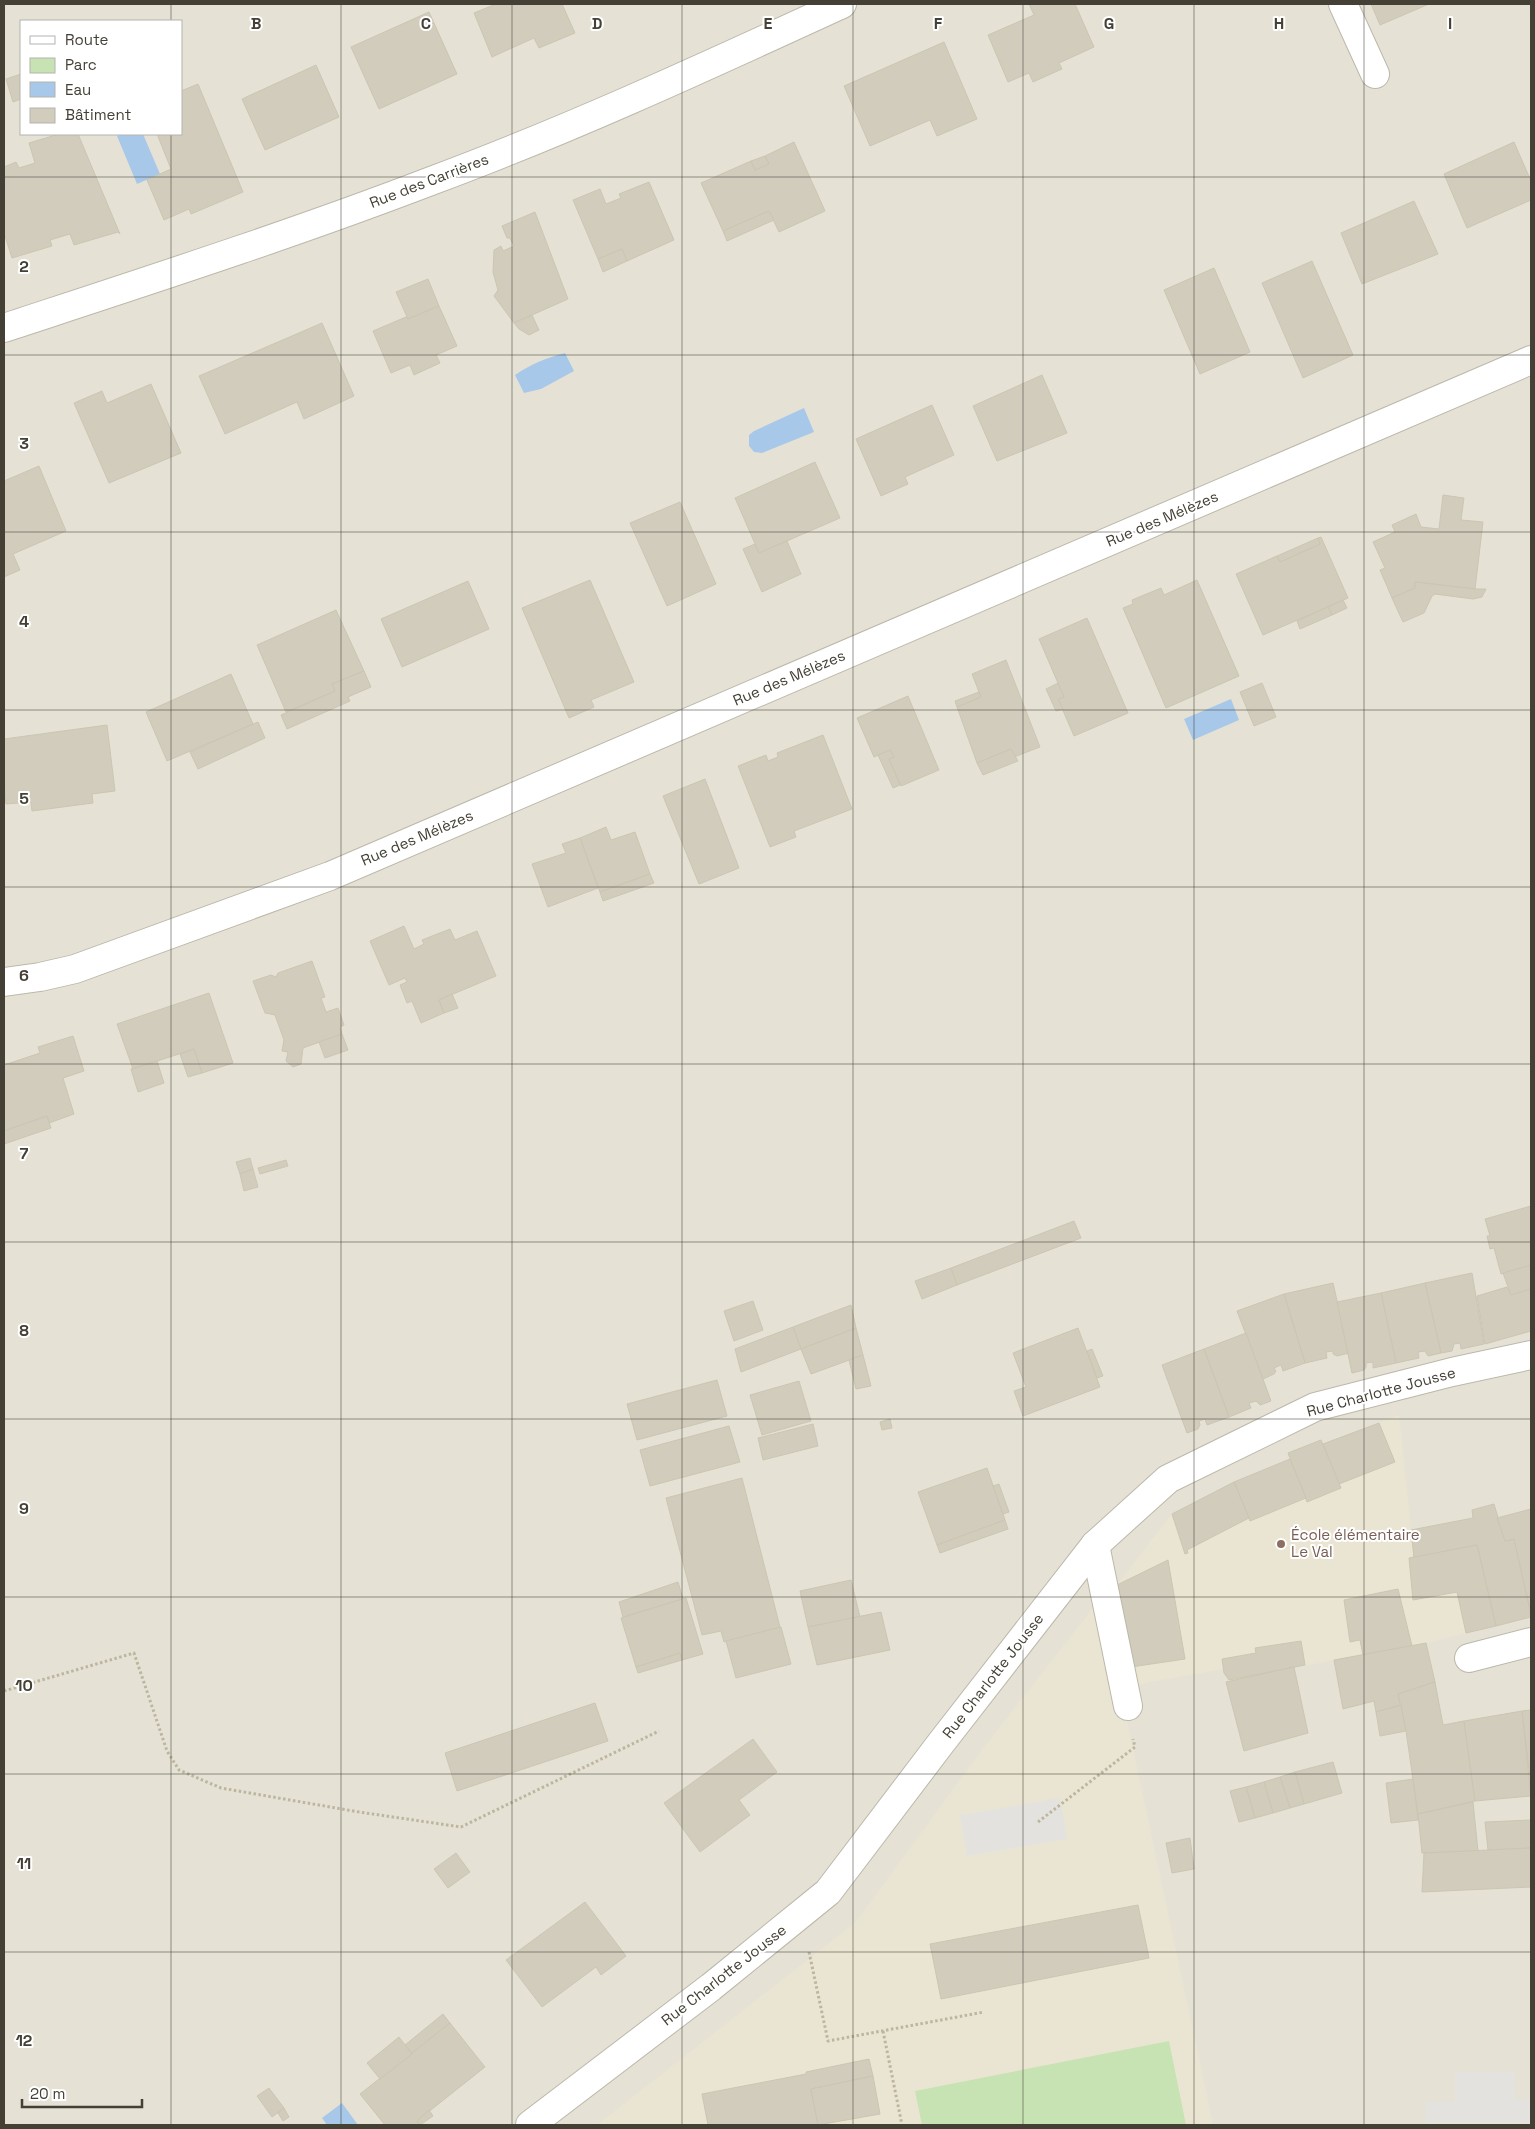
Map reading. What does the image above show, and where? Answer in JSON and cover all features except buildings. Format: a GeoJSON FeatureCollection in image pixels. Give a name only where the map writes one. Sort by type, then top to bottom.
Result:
{"type":"FeatureCollection","features":[{"type":"Feature","properties":{"kind":"street","name":"Rue des Carrières"},"geometry":{"type":"LineString","coordinates":[[4,328],[224,256],[432,181],[636,99],[842,4]]}},
{"type":"Feature","properties":{"kind":"street"},"geometry":{"type":"LineString","coordinates":[[1343,4],[1375,74]]}},
{"type":"Feature","properties":{"kind":"street","name":"Rue des Mélèzes"},"geometry":{"type":"LineString","coordinates":[[4,982],[40,977],[75,969],[330,876],[1531,360]]}},
{"type":"Feature","properties":{"kind":"street","name":"Rue des Mélèzes"},"geometry":{"type":"LineString","coordinates":[[4,966],[40,977]]}},
{"type":"Feature","properties":{"kind":"street","name":"Rue Charlotte Jousse"},"geometry":{"type":"LineString","coordinates":[[530,2125],[711,1987],[828,1892],[941,1742],[1095,1545],[1168,1479],[1315,1407],[1452,1372],[1531,1355]]}},
{"type":"Feature","properties":{"kind":"street"},"geometry":{"type":"LineString","coordinates":[[1095,1545],[1128,1706]]}},
{"type":"Feature","properties":{"kind":"street"},"geometry":{"type":"LineString","coordinates":[[1469,1658],[1531,1642]]}},
{"type":"Feature","properties":{"kind":"path"},"geometry":{"type":"LineString","coordinates":[[4,1691],[134,1653],[168,1750],[179,1770],[221,1788],[359,1812],[461,1827],[659,1731]]}},
{"type":"Feature","properties":{"kind":"path"},"geometry":{"type":"LineString","coordinates":[[1038,1822],[1135,1746],[1128,1706]]}},
{"type":"Feature","properties":{"kind":"path"},"geometry":{"type":"LineString","coordinates":[[793,1920],[811,1957],[828,2041],[984,2012]]}},
{"type":"Feature","properties":{"kind":"path"},"geometry":{"type":"LineString","coordinates":[[883,2031],[902,2125]]}},
{"type":"Feature","properties":{"kind":"shaded area"},"geometry":{"type":"Polygon","coordinates":[[[4,4],[1531,4],[1531,2125],[4,2125],[4,4]]]}},
{"type":"Feature","properties":{"kind":"shaded area","name":"École élémentaire Le Val"},"geometry":{"type":"Polygon","coordinates":[[[1399,1415],[1414,1558],[1413,1600],[1457,1592],[1466,1633],[1426,1643],[1229,1680],[1223,1669],[1134,1685],[1117,1585],[1172,1514],[1234,1482],[1290,1459],[1288,1453],[1321,1440],[1324,1444],[1399,1415]]]}},
{"type":"Feature","properties":{"kind":"shaded area"},"geometry":{"type":"Polygon","coordinates":[[[1101,1598],[1213,2125],[597,2125],[856,1922],[982,1750],[1101,1598]]]}},
{"type":"Feature","properties":{"kind":"shaded area"},"geometry":{"type":"Polygon","coordinates":[[[1060,1798],[1067,1839],[967,1856],[960,1815],[1060,1798]]]}},
{"type":"Feature","properties":{"kind":"shaded area"},"geometry":{"type":"Polygon","coordinates":[[[1514,2071],[1515,2100],[1531,2099],[1531,2125],[1426,2125],[1425,2102],[1455,2102],[1455,2072],[1514,2071]]]}},
{"type":"Feature","properties":{"kind":"green space"},"geometry":{"type":"Polygon","coordinates":[[[1169,2041],[1186,2125],[922,2125],[915,2091],[1169,2041]]]}},
{"type":"Feature","properties":{"kind":"water"},"geometry":{"type":"Polygon","coordinates":[[[143,135],[160,174],[137,184],[117,136],[143,135]]]}},
{"type":"Feature","properties":{"kind":"water"},"geometry":{"type":"Polygon","coordinates":[[[565,353],[574,371],[541,389],[524,393],[515,375],[539,362],[565,353]]]}},
{"type":"Feature","properties":{"kind":"water"},"geometry":{"type":"Polygon","coordinates":[[[804,408],[814,432],[762,453],[754,452],[749,446],[749,435],[754,431],[804,408]]]}},
{"type":"Feature","properties":{"kind":"water"},"geometry":{"type":"Polygon","coordinates":[[[1231,699],[1239,720],[1193,740],[1184,719],[1231,699]]]}},
{"type":"Feature","properties":{"kind":"water"},"geometry":{"type":"Polygon","coordinates":[[[342,2103],[358,2125],[327,2125],[322,2118],[342,2103]]]}},
{"type":"Feature","properties":{"kind":"place","name":"École élémentaire Le Val"},"geometry":{"type":"Point","coordinates":[1281,1544]}}]}
